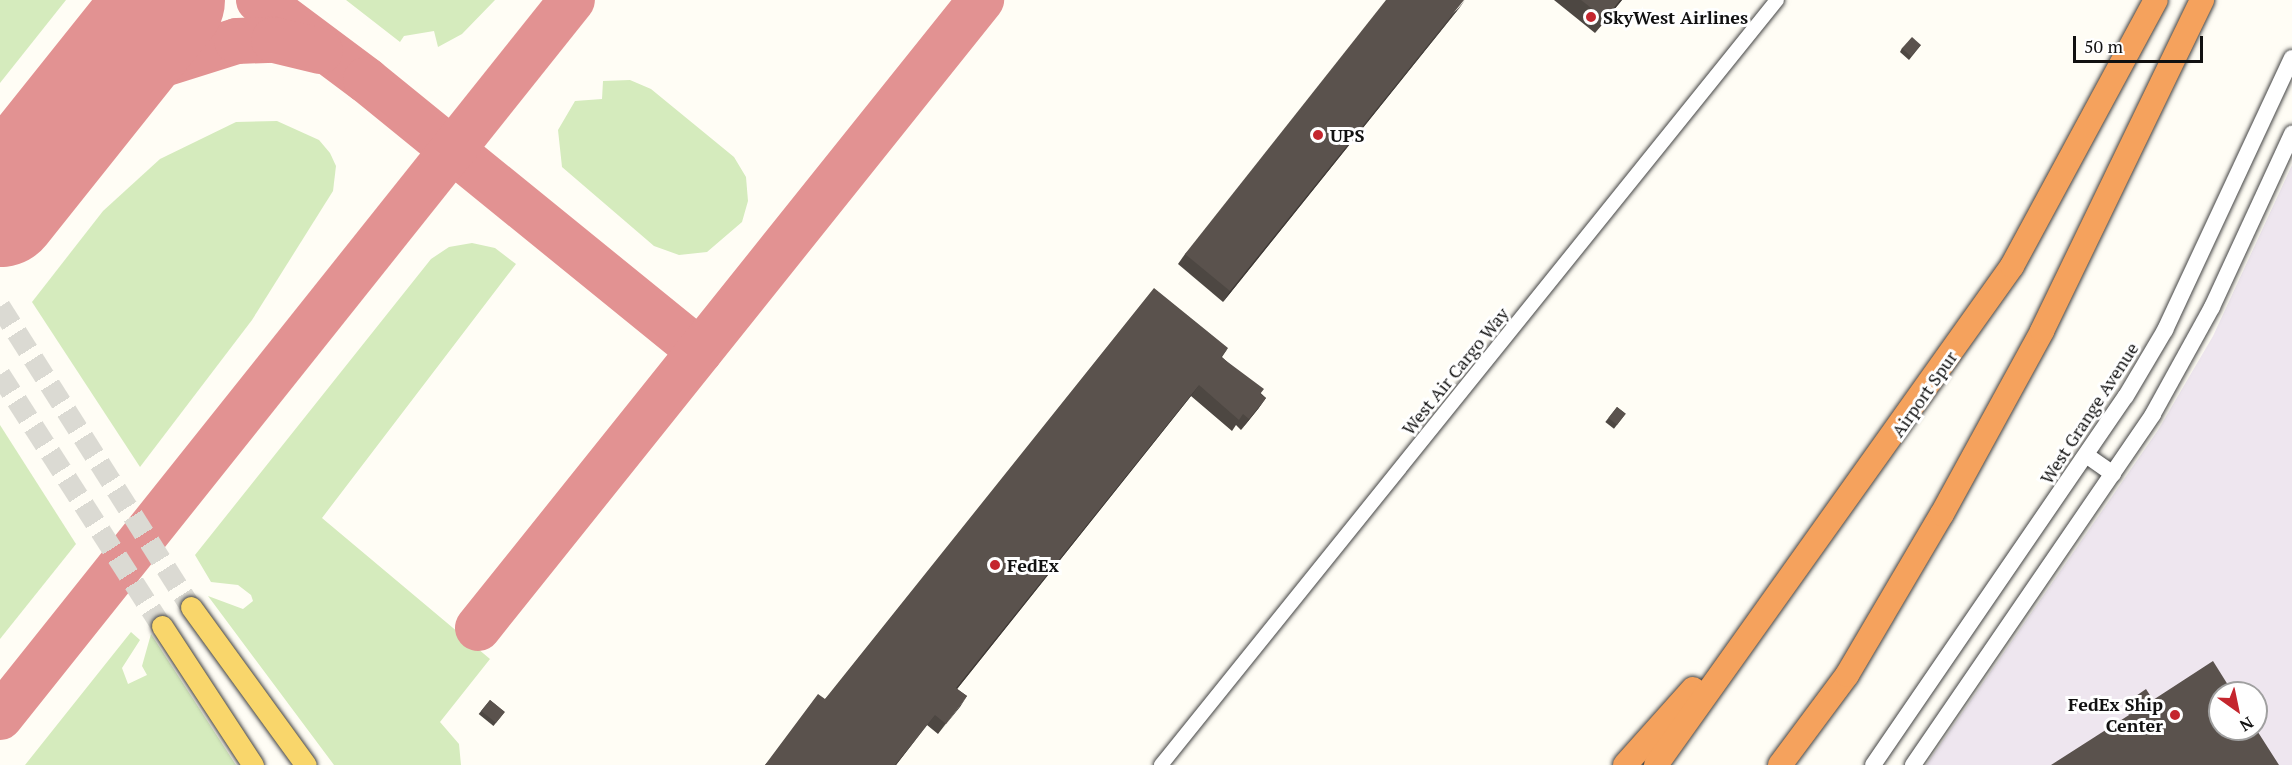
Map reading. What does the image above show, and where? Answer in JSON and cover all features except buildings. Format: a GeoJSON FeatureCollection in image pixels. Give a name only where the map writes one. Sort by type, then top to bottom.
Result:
{"type":"FeatureCollection","features":[{"type":"Feature","properties":{"kind":"highway","name":"Airport Spur"},"geometry":{"type":"LineString","coordinates":[[1656,765],[1768,604],[1931,386],[2012,266],[2156,0]]}},
{"type":"Feature","properties":{"kind":"highway"},"geometry":{"type":"LineString","coordinates":[[1794,765],[2042,331],[2202,0]]}},
{"type":"Feature","properties":{"kind":"highway"},"geometry":{"type":"LineString","coordinates":[[1625,765],[1768,604]]}},
{"type":"Feature","properties":{"kind":"highway"},"geometry":{"type":"LineString","coordinates":[[1780,765],[1847,675]]}},
{"type":"Feature","properties":{"kind":"main road"},"geometry":{"type":"LineString","coordinates":[[191,607],[306,765]]}},
{"type":"Feature","properties":{"kind":"main road"},"geometry":{"type":"LineString","coordinates":[[162,626],[253,765]]}},
{"type":"Feature","properties":{"kind":"street","name":"West Air Cargo Way"},"geometry":{"type":"LineString","coordinates":[[1161,765],[1777,0]]}},
{"type":"Feature","properties":{"kind":"street","name":"West Grange Avenue"},"geometry":{"type":"LineString","coordinates":[[1874,765],[2086,455],[2165,330],[2292,58]]}},
{"type":"Feature","properties":{"kind":"street"},"geometry":{"type":"LineString","coordinates":[[1913,765],[2113,474],[2194,343],[2292,134]]}},
{"type":"Feature","properties":{"kind":"street"},"geometry":{"type":"LineString","coordinates":[[2086,455],[2113,474]]}},
{"type":"Feature","properties":{"kind":"shaded area"},"geometry":{"type":"Polygon","coordinates":[[[2292,165],[2292,765],[1926,765],[2158,430],[2213,336],[2292,165]]]}},
{"type":"Feature","properties":{"kind":"green space"},"geometry":{"type":"Polygon","coordinates":[[[0,0],[66,0],[0,83],[0,0]]]}},
{"type":"Feature","properties":{"kind":"green space"},"geometry":{"type":"Polygon","coordinates":[[[346,0],[495,0],[462,34],[438,47],[434,31],[404,36],[400,42],[346,0]]]}},
{"type":"Feature","properties":{"kind":"green space"},"geometry":{"type":"Polygon","coordinates":[[[630,80],[651,89],[734,157],[746,177],[748,201],[742,222],[707,252],[679,255],[654,246],[562,167],[558,130],[575,101],[602,99],[603,81],[630,80]]]}},
{"type":"Feature","properties":{"kind":"green space"},"geometry":{"type":"Polygon","coordinates":[[[277,121],[319,140],[330,153],[336,166],[333,191],[252,320],[140,467],[32,302],[103,211],[160,159],[236,122],[277,121]]]}},
{"type":"Feature","properties":{"kind":"green space"},"geometry":{"type":"Polygon","coordinates":[[[472,243],[495,248],[516,264],[322,518],[490,659],[440,722],[459,744],[461,765],[334,765],[208,596],[243,609],[253,601],[251,595],[238,585],[211,582],[195,555],[431,259],[449,247],[472,243]]]}},
{"type":"Feature","properties":{"kind":"green space"},"geometry":{"type":"Polygon","coordinates":[[[0,425],[76,544],[0,639],[0,425]]]}},
{"type":"Feature","properties":{"kind":"green space"},"geometry":{"type":"Polygon","coordinates":[[[131,632],[140,640],[122,668],[128,684],[147,675],[142,666],[151,634],[236,765],[25,765],[131,632]]]}},
{"type":"Feature","properties":{"kind":"taxiway"},"geometry":{"type":"LineString","coordinates":[[259,0],[366,80],[700,351]]}},
{"type":"Feature","properties":{"kind":"taxiway"},"geometry":{"type":"LineString","coordinates":[[0,717],[572,0]]}},
{"type":"Feature","properties":{"kind":"taxiway"},"geometry":{"type":"LineString","coordinates":[[478,628],[981,0]]}},
{"type":"Feature","properties":{"kind":"taxiway"},"geometry":{"type":"LineString","coordinates":[[0,214],[75,127],[119,88],[157,66],[237,41],[274,40],[320,51]]}},
{"type":"Feature","properties":{"kind":"runway"},"geometry":{"type":"LineString","coordinates":[[0,208],[166,0]]}},
{"type":"Feature","properties":{"kind":"tunnel"},"geometry":{"type":"LineString","coordinates":[[0,306],[191,607]]}},
{"type":"Feature","properties":{"kind":"tunnel"},"geometry":{"type":"LineString","coordinates":[[0,374],[162,626]]}},
{"type":"Feature","properties":{"kind":"place","name":"SkyWest Airlines"},"geometry":{"type":"Point","coordinates":[1591,17]}},
{"type":"Feature","properties":{"kind":"place","name":"UPS"},"geometry":{"type":"Point","coordinates":[1318,135]}},
{"type":"Feature","properties":{"kind":"place","name":"FedEx"},"geometry":{"type":"Point","coordinates":[995,565]}},
{"type":"Feature","properties":{"kind":"place","name":"FedEx Ship Center"},"geometry":{"type":"Point","coordinates":[2175,715]}}]}
